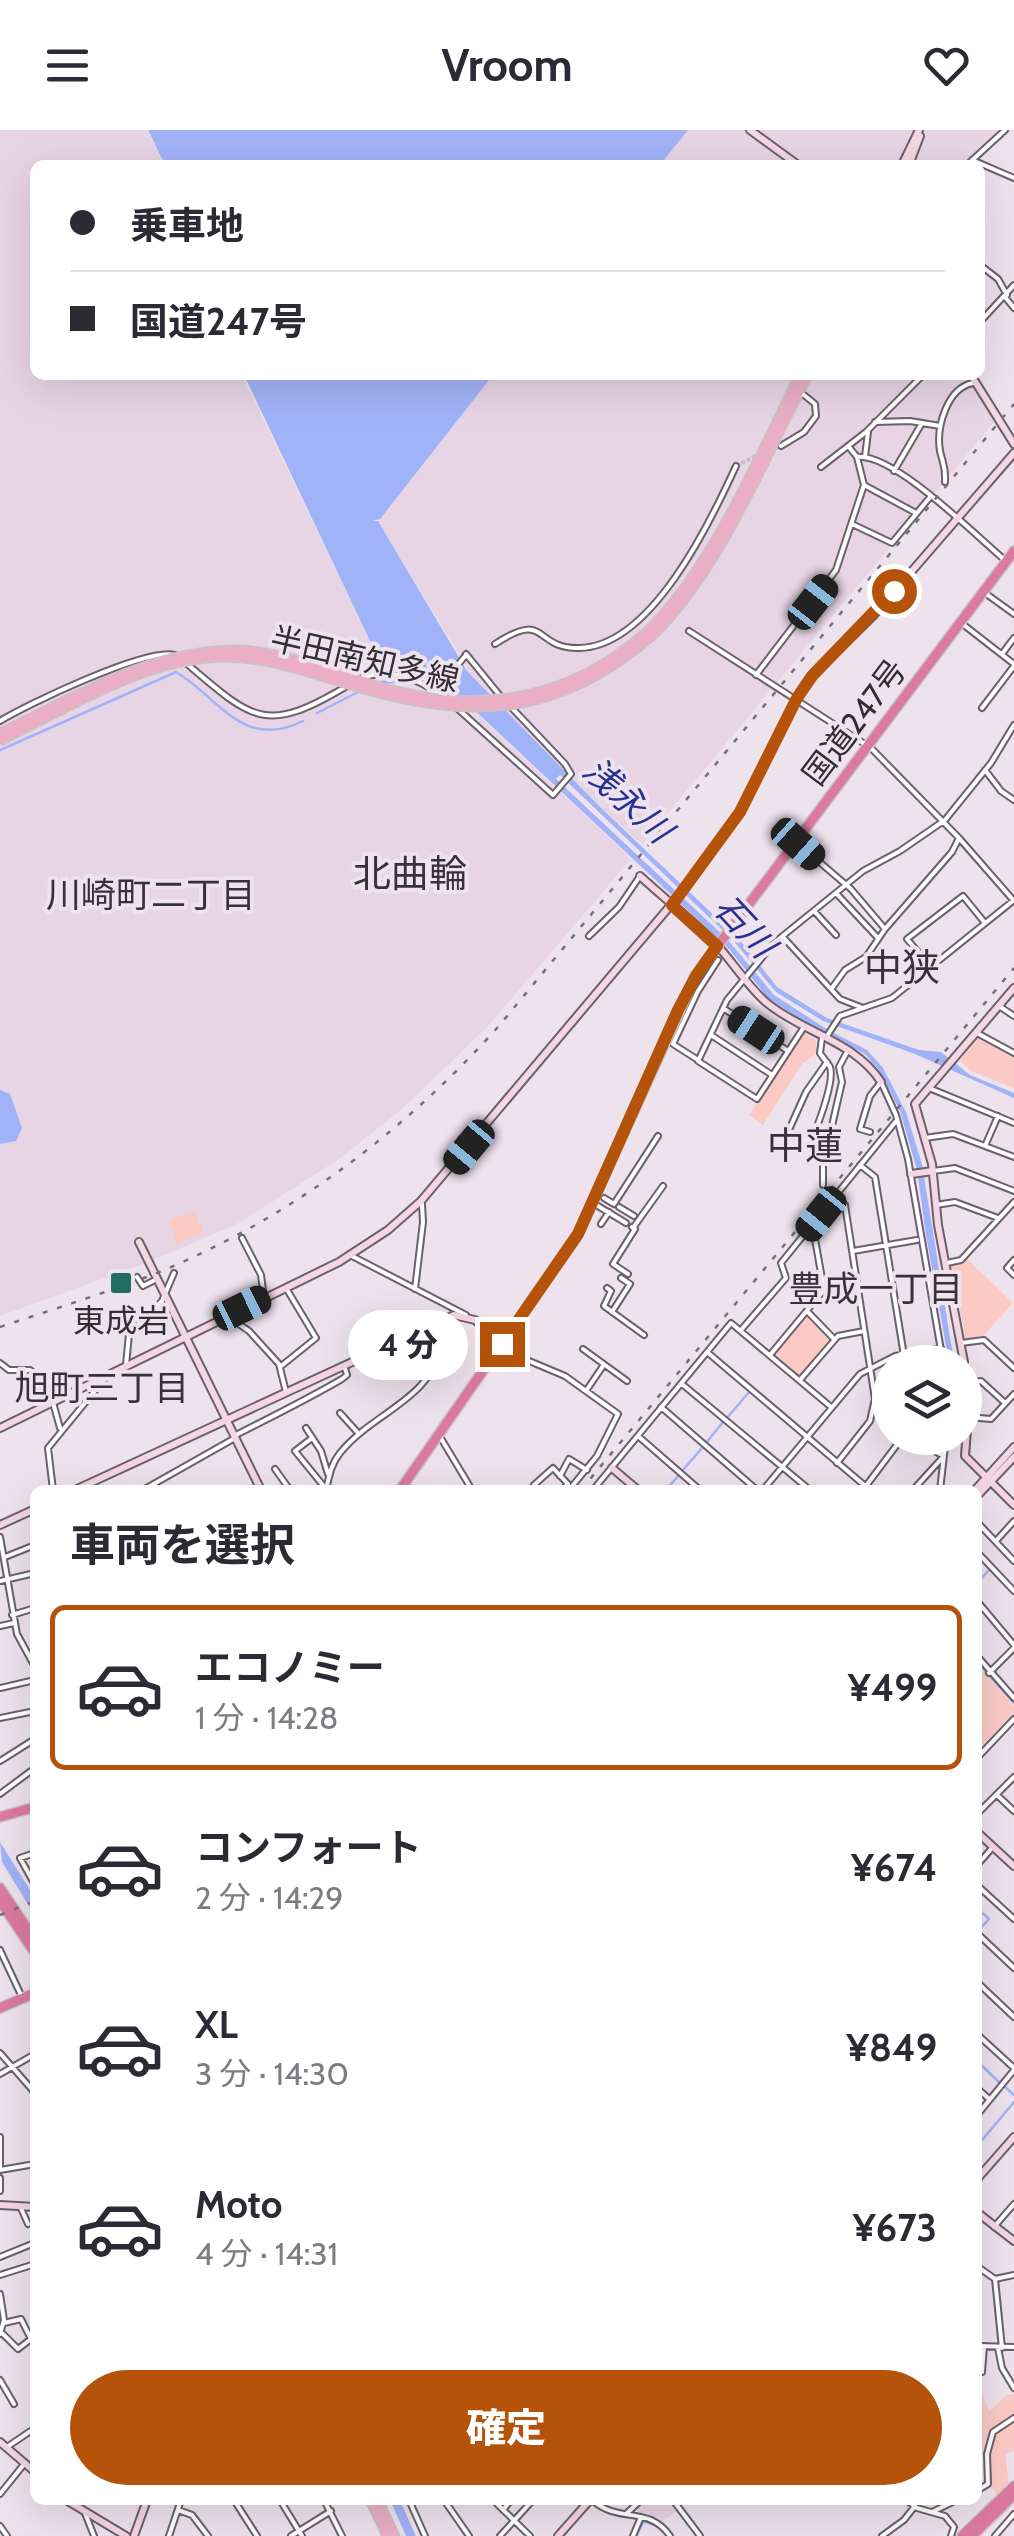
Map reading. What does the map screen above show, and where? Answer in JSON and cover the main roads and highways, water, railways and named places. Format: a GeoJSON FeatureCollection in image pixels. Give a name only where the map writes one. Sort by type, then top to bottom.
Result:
{"type":"FeatureCollection","features":[{"type":"Feature","properties":{"kind":"highway","name":"国道247号"},"geometry":{"type":"LineString","coordinates":[[404,1485],[578,1234],[696,976],[1014,551]]}},
{"type":"Feature","properties":{"kind":"highway"},"geometry":{"type":"LineString","coordinates":[[0,1818],[30,1809]]}},
{"type":"Feature","properties":{"kind":"highway"},"geometry":{"type":"LineString","coordinates":[[0,1888],[30,1933]]}},
{"type":"Feature","properties":{"kind":"highway"},"geometry":{"type":"LineString","coordinates":[[4,1911],[30,1947]]}},
{"type":"Feature","properties":{"kind":"highway"},"geometry":{"type":"LineString","coordinates":[[0,2008],[30,1995]]}},
{"type":"Feature","properties":{"kind":"highway"},"geometry":{"type":"LineString","coordinates":[[962,2536],[1014,2486]]}},
{"type":"Feature","properties":{"kind":"highway"},"geometry":{"type":"LineString","coordinates":[[972,2536],[1014,2495]]}},
{"type":"Feature","properties":{"kind":"main road","name":"半田南知多線"},"geometry":{"type":"LineString","coordinates":[[0,741],[150,670],[219,658],[253,658],[402,700],[465,709],[530,701],[576,687],[608,670],[651,633],[709,550],[801,380]]}},
{"type":"Feature","properties":{"kind":"main road","name":"半田南知多線"},"geometry":{"type":"LineString","coordinates":[[0,734],[139,668],[182,655],[240,650],[286,659],[418,697],[490,702],[552,690],[585,676],[651,633]]}},
{"type":"Feature","properties":{"kind":"main road"},"geometry":{"type":"LineString","coordinates":[[372,2505],[387,2536]]}},
{"type":"Feature","properties":{"kind":"main road"},"geometry":{"type":"LineString","coordinates":[[380,2505],[395,2536]]}},
{"type":"Feature","properties":{"kind":"water"},"geometry":{"type":"Polygon","coordinates":[[[148,130],[688,130],[664,160],[163,160],[148,130]]]}},
{"type":"Feature","properties":{"kind":"water"},"geometry":{"type":"Polygon","coordinates":[[[246,380],[489,380],[380,519],[372,521],[378,521],[467,671],[600,807],[739,939],[777,987],[827,1018],[919,1050],[941,1052],[970,1075],[1014,1093],[1014,1098],[915,1054],[823,1021],[776,992],[732,939],[560,775],[556,779],[727,939],[774,995],[867,1050],[883,1068],[906,1112],[922,1164],[951,1345],[946,1345],[917,1170],[900,1111],[879,1070],[865,1054],[768,998],[729,949],[459,697],[417,669],[380,662],[246,380]]]}},
{"type":"Feature","properties":{"kind":"water"},"geometry":{"type":"Polygon","coordinates":[[[0,1090],[10,1094],[22,1128],[16,1141],[0,1144],[0,1090]]]}},
{"type":"Feature","properties":{"kind":"water"},"geometry":{"type":"Polygon","coordinates":[[[0,1842],[30,1890],[30,1908],[2,1862],[0,1842]]]}},
{"type":"Feature","properties":{"kind":"waterway"},"geometry":{"type":"LineString","coordinates":[[0,750],[176,672],[248,726],[282,729],[303,721]]}},
{"type":"Feature","properties":{"kind":"waterway"},"geometry":{"type":"LineString","coordinates":[[381,682],[408,682]]}},
{"type":"Feature","properties":{"kind":"waterway"},"geometry":{"type":"LineString","coordinates":[[317,713],[360,691]]}},
{"type":"Feature","properties":{"kind":"waterway"},"geometry":{"type":"LineString","coordinates":[[727,1418],[749,1392]]}},
{"type":"Feature","properties":{"kind":"waterway"},"geometry":{"type":"LineString","coordinates":[[706,1443],[723,1422]]}},
{"type":"Feature","properties":{"kind":"waterway"},"geometry":{"type":"LineString","coordinates":[[682,1471],[703,1447]]}},
{"type":"Feature","properties":{"kind":"waterway"},"geometry":{"type":"LineString","coordinates":[[670,1485],[679,1475]]}},
{"type":"Feature","properties":{"kind":"waterway"},"geometry":{"type":"LineString","coordinates":[[982,1578],[990,1569]]}},
{"type":"Feature","properties":{"kind":"waterway"},"geometry":{"type":"LineString","coordinates":[[982,1667],[1014,1703]]}},
{"type":"Feature","properties":{"kind":"waterway"},"geometry":{"type":"LineString","coordinates":[[982,1750],[1014,1715]]}},
{"type":"Feature","properties":{"kind":"waterway"},"geometry":{"type":"LineString","coordinates":[[982,1913],[989,1919],[982,1927]]}},
{"type":"Feature","properties":{"kind":"waterway"},"geometry":{"type":"LineString","coordinates":[[982,2066],[1000,2083]]}},
{"type":"Feature","properties":{"kind":"waterway"},"geometry":{"type":"LineString","coordinates":[[1004,2086],[1014,2095]]}},
{"type":"Feature","properties":{"kind":"waterway"},"geometry":{"type":"LineString","coordinates":[[982,2140],[1014,2102]]}},
{"type":"Feature","properties":{"kind":"waterway"},"geometry":{"type":"LineString","coordinates":[[397,2505],[411,2536]]}},
{"type":"Feature","properties":{"kind":"waterway"},"geometry":{"type":"LineString","coordinates":[[636,2536],[644,2521],[657,2526]]}},
{"type":"Feature","properties":{"kind":"tunnel"},"geometry":{"type":"LineString","coordinates":[[736,466],[758,455]]}},
{"type":"Feature","properties":{"kind":"railway"},"geometry":{"type":"LineString","coordinates":[[0,1327],[152,1275],[249,1229],[339,1171],[422,1103],[498,1027],[1014,404]]}},
{"type":"Feature","properties":{"kind":"railway"},"geometry":{"type":"LineString","coordinates":[[585,1485],[1014,968]]}},
{"type":"Feature","properties":{"kind":"railway"},"geometry":{"type":"LineString","coordinates":[[0,1915],[30,1903]]}},
{"type":"Feature","properties":{"kind":"place","name":"東成岩"},"geometry":{"type":"Point","coordinates":[121,1283]}},
{"type":"Feature","properties":{"kind":"district","name":"北曲輪"},"geometry":{"type":"Point","coordinates":[410,873]}},
{"type":"Feature","properties":{"kind":"district","name":"川崎町二丁目"},"geometry":{"type":"Point","coordinates":[151,894]}},
{"type":"Feature","properties":{"kind":"district","name":"中狭"},"geometry":{"type":"Point","coordinates":[902,967]}},
{"type":"Feature","properties":{"kind":"district","name":"中蓮"},"geometry":{"type":"Point","coordinates":[805,1145]}},
{"type":"Feature","properties":{"kind":"district","name":"豊成一丁目"},"geometry":{"type":"Point","coordinates":[876,1288]}},
{"type":"Feature","properties":{"kind":"district","name":"旭町三丁目"},"geometry":{"type":"Point","coordinates":[102,1387]}},
{"type":"Feature","properties":{"kind":"water label","name":"浅永川"},"geometry":{"type":"Point","coordinates":[628,800]}},
{"type":"Feature","properties":{"kind":"water label","name":"石川"},"geometry":{"type":"Point","coordinates":[745,926]}}]}
